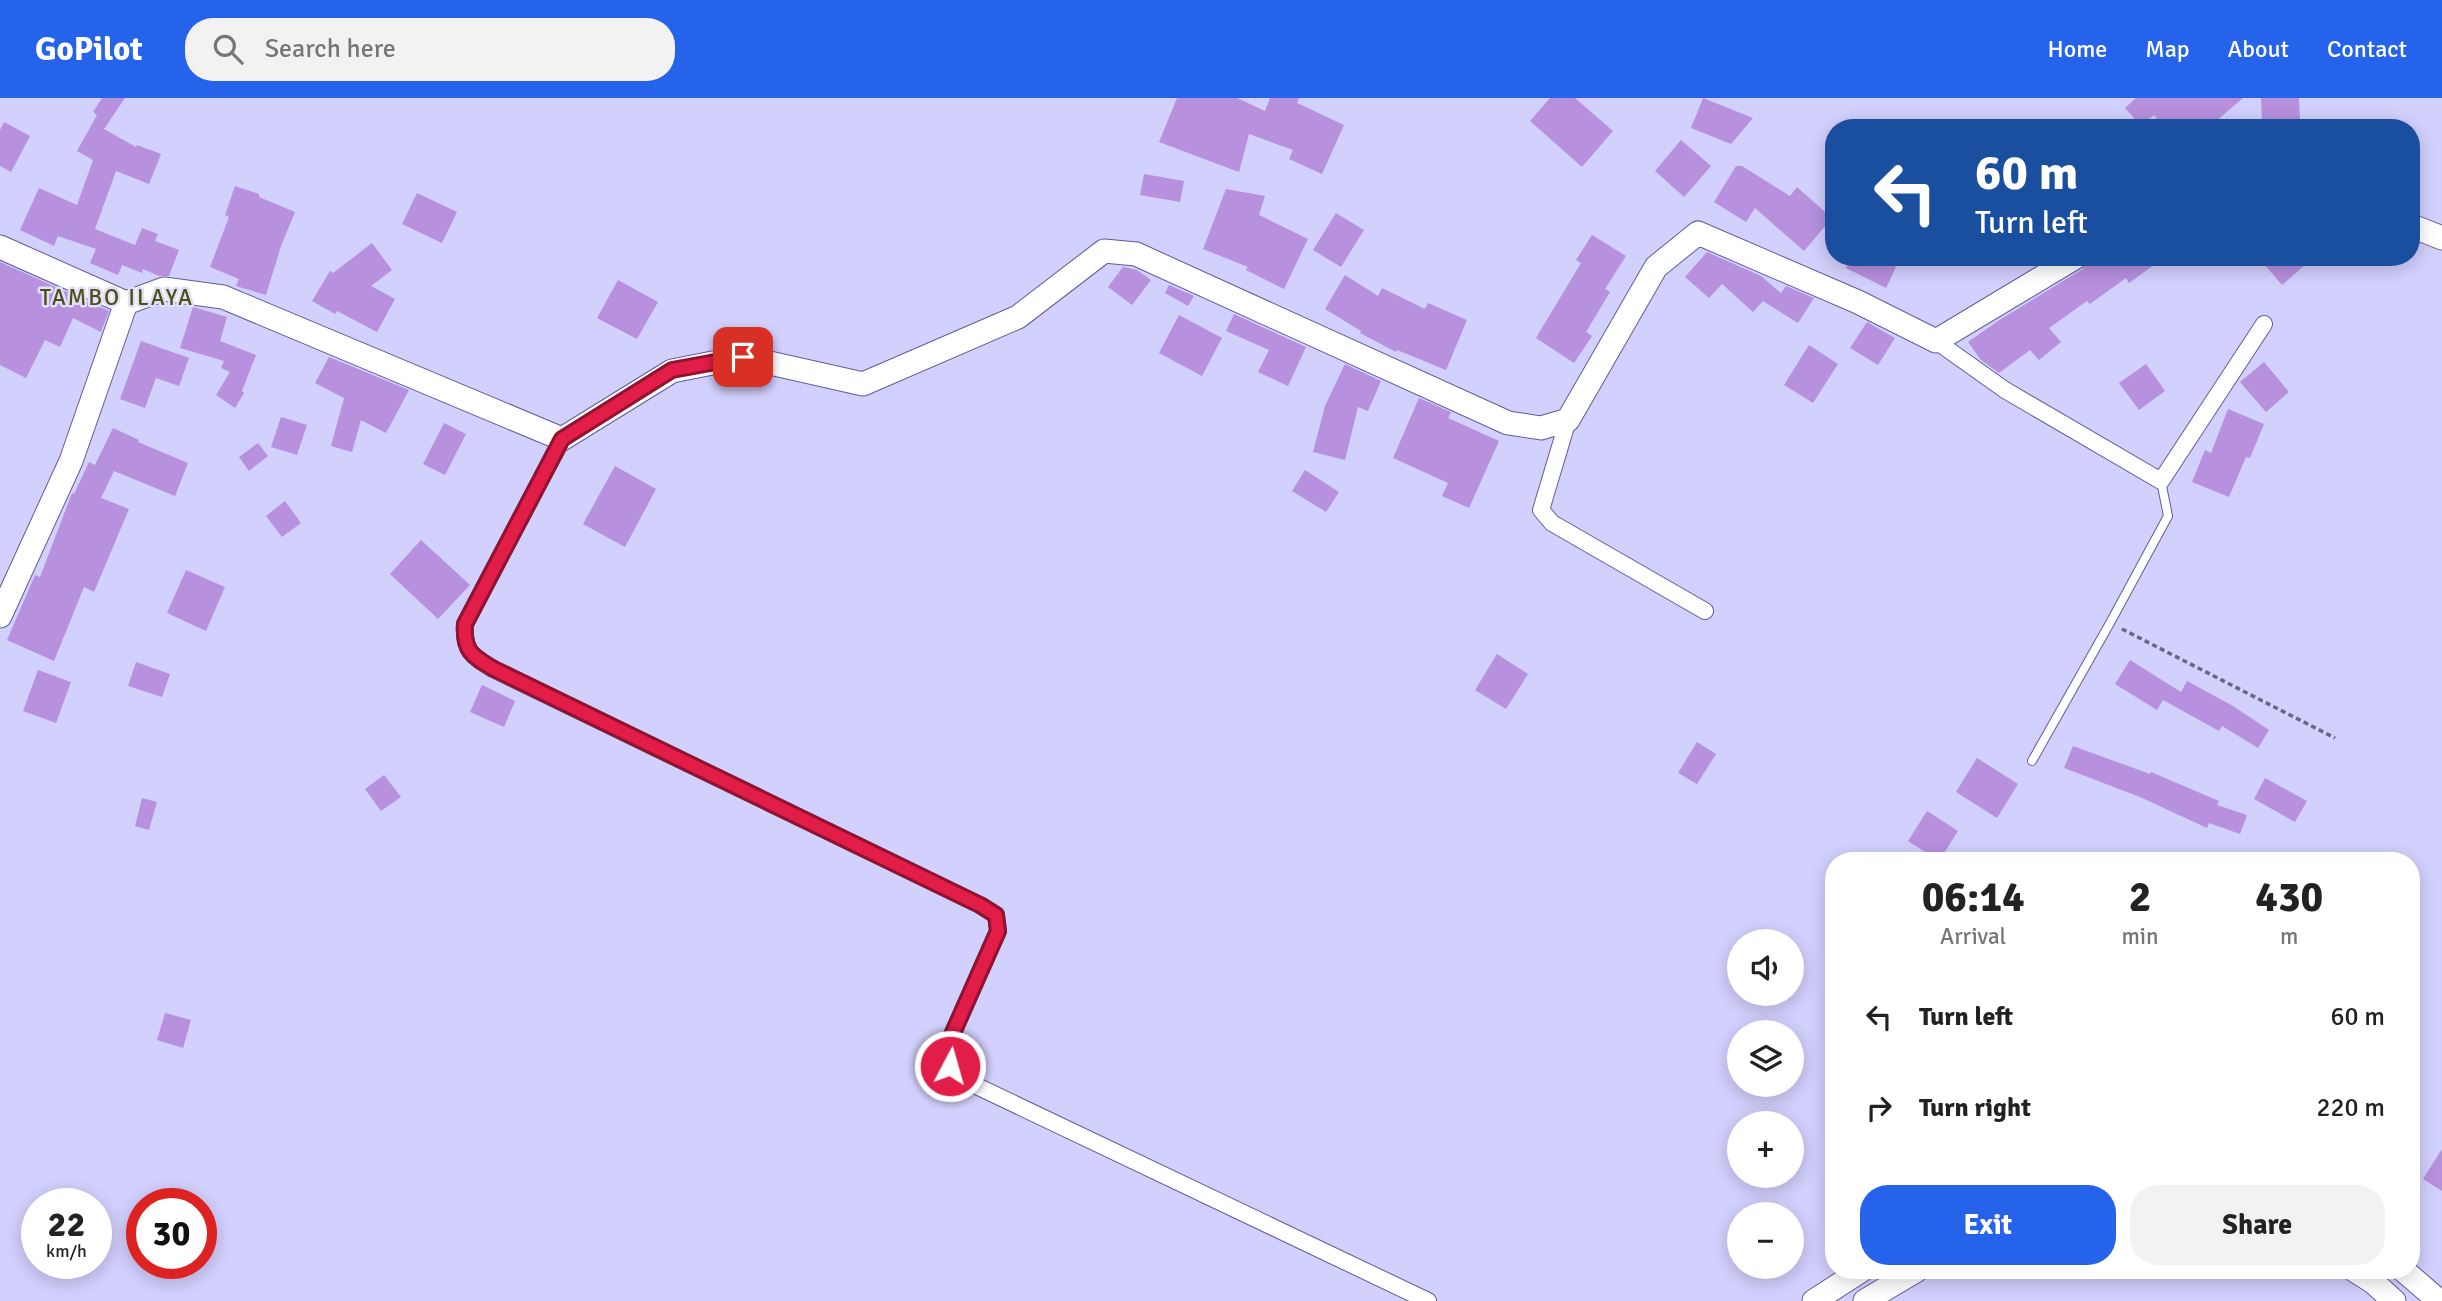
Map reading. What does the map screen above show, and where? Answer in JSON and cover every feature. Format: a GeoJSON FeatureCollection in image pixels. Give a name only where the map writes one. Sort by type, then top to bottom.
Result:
{"type":"FeatureCollection","features":[{"type":"Feature","properties":{"kind":"street"},"geometry":{"type":"LineString","coordinates":[[2420,229],[2442,238]]}},
{"type":"Feature","properties":{"kind":"street"},"geometry":{"type":"LineString","coordinates":[[1705,611],[1552,523],[1541,510],[1567,420],[1656,267],[1698,233],[1858,302],[1936,341],[2005,390],[2161,481],[2264,324]]}},
{"type":"Feature","properties":{"kind":"street"},"geometry":{"type":"LineString","coordinates":[[0,247],[126,303],[164,289],[223,297],[562,439]]}},
{"type":"Feature","properties":{"kind":"street"},"geometry":{"type":"LineString","coordinates":[[1428,1301],[964,1080],[950,1066],[948,1044],[998,931],[996,915],[494,669],[472,656],[464,639],[465,624],[562,439],[672,370],[743,357],[863,384],[1018,317],[1104,251],[1136,254],[1508,423],[1541,428],[1567,420]]}},
{"type":"Feature","properties":{"kind":"street"},"geometry":{"type":"LineString","coordinates":[[1936,341],[2061,266]]}},
{"type":"Feature","properties":{"kind":"street"},"geometry":{"type":"LineString","coordinates":[[0,616],[71,460],[126,303]]}},
{"type":"Feature","properties":{"kind":"street"},"geometry":{"type":"LineString","coordinates":[[1814,1301],[1848,1279]]}},
{"type":"Feature","properties":{"kind":"street"},"geometry":{"type":"LineString","coordinates":[[1865,1301],[1902,1279]]}},
{"type":"Feature","properties":{"kind":"street"},"geometry":{"type":"LineString","coordinates":[[2368,1279],[2394,1301]]}},
{"type":"Feature","properties":{"kind":"street"},"geometry":{"type":"LineString","coordinates":[[2413,1279],[2439,1301]]}},
{"type":"Feature","properties":{"kind":"lane"},"geometry":{"type":"LineString","coordinates":[[2032,761],[2168,516],[2161,481]]}},
{"type":"Feature","properties":{"kind":"path"},"geometry":{"type":"LineString","coordinates":[[2110,623],[2335,738]]}},
{"type":"Feature","properties":{"kind":"building"},"geometry":{"type":"Polygon","coordinates":[[[102,98],[125,98],[104,129],[136,147],[137,145],[161,154],[149,184],[116,171],[95,229],[135,245],[142,228],[158,234],[155,241],[179,250],[169,276],[159,276],[143,269],[142,273],[122,265],[118,275],[90,263],[96,249],[58,236],[54,246],[20,230],[39,188],[77,205],[93,160],[77,151],[97,115],[93,112],[102,98]]]}},
{"type":"Feature","properties":{"kind":"building"},"geometry":{"type":"Polygon","coordinates":[[[1177,98],[1237,98],[1265,111],[1270,98],[1299,98],[1297,103],[1344,125],[1322,174],[1289,159],[1293,150],[1249,134],[1239,172],[1159,142],[1177,98]]]}},
{"type":"Feature","properties":{"kind":"building"},"geometry":{"type":"Polygon","coordinates":[[[1550,98],[1575,98],[1613,131],[1582,167],[1530,121],[1550,98]]]}},
{"type":"Feature","properties":{"kind":"building"},"geometry":{"type":"Polygon","coordinates":[[[1703,98],[1753,118],[1731,144],[1691,128],[1703,98]]]}},
{"type":"Feature","properties":{"kind":"building"},"geometry":{"type":"Polygon","coordinates":[[[2136,98],[2243,98],[2218,119],[2157,119],[2154,115],[2149,119],[2135,119],[2125,108],[2136,98]]]}},
{"type":"Feature","properties":{"kind":"building"},"geometry":{"type":"Polygon","coordinates":[[[2261,98],[2299,98],[2300,119],[2262,119],[2261,98]]]}},
{"type":"Feature","properties":{"kind":"building"},"geometry":{"type":"Polygon","coordinates":[[[4,122],[30,136],[11,172],[0,166],[0,130],[4,122]]]}},
{"type":"Feature","properties":{"kind":"building"},"geometry":{"type":"Polygon","coordinates":[[[1681,140],[1711,166],[1684,197],[1655,171],[1681,140]]]}},
{"type":"Feature","properties":{"kind":"building"},"geometry":{"type":"Polygon","coordinates":[[[1736,166],[1742,166],[1790,196],[1797,187],[1825,212],[1825,226],[1804,251],[1755,208],[1746,222],[1714,202],[1736,166]]]}},
{"type":"Feature","properties":{"kind":"building"},"geometry":{"type":"Polygon","coordinates":[[[1144,174],[1184,181],[1180,202],[1140,195],[1144,174]]]}},
{"type":"Feature","properties":{"kind":"building"},"geometry":{"type":"Polygon","coordinates":[[[235,186],[259,194],[259,197],[295,212],[266,295],[236,286],[239,279],[210,267],[229,217],[225,215],[235,186]]]}},
{"type":"Feature","properties":{"kind":"building"},"geometry":{"type":"Polygon","coordinates":[[[1226,189],[1265,196],[1259,215],[1308,239],[1284,289],[1246,270],[1248,267],[1203,249],[1226,189]]]}},
{"type":"Feature","properties":{"kind":"building"},"geometry":{"type":"Polygon","coordinates":[[[417,193],[457,212],[442,243],[402,224],[417,193]]]}},
{"type":"Feature","properties":{"kind":"building"},"geometry":{"type":"Polygon","coordinates":[[[1336,213],[1364,230],[1341,267],[1313,250],[1336,213]]]}},
{"type":"Feature","properties":{"kind":"building"},"geometry":{"type":"Polygon","coordinates":[[[1592,235],[1626,256],[1605,289],[1610,292],[1586,332],[1592,336],[1574,363],[1536,338],[1581,263],[1576,260],[1592,235]]]}},
{"type":"Feature","properties":{"kind":"building"},"geometry":{"type":"Polygon","coordinates":[[[372,243],[392,270],[371,286],[395,299],[377,332],[312,301],[330,271],[333,273],[372,243]]]}},
{"type":"Feature","properties":{"kind":"building"},"geometry":{"type":"Polygon","coordinates":[[[1707,252],[1761,276],[1781,293],[1786,286],[1814,298],[1798,323],[1763,301],[1753,312],[1722,284],[1709,298],[1685,277],[1707,252]]]}},
{"type":"Feature","properties":{"kind":"building"},"geometry":{"type":"Polygon","coordinates":[[[0,262],[109,311],[101,332],[73,318],[60,347],[45,340],[26,378],[0,365],[0,262]]]}},
{"type":"Feature","properties":{"kind":"building"},"geometry":{"type":"Polygon","coordinates":[[[1847,266],[1896,267],[1886,288],[1846,268],[1847,266]]]}},
{"type":"Feature","properties":{"kind":"building"},"geometry":{"type":"Polygon","coordinates":[[[2085,266],[2153,266],[2129,283],[2126,278],[2090,304],[2087,301],[2049,328],[2061,342],[2039,360],[2030,350],[1999,373],[1981,360],[1968,342],[2085,266]]]}},
{"type":"Feature","properties":{"kind":"building"},"geometry":{"type":"Polygon","coordinates":[[[2266,266],[2304,266],[2282,285],[2266,266]]]}},
{"type":"Feature","properties":{"kind":"building"},"geometry":{"type":"Polygon","coordinates":[[[1123,267],[1137,270],[1151,280],[1132,305],[1108,287],[1123,267]]]}},
{"type":"Feature","properties":{"kind":"building"},"geometry":{"type":"Polygon","coordinates":[[[1345,275],[1378,296],[1382,288],[1425,309],[1428,303],[1467,320],[1446,370],[1397,350],[1396,352],[1360,333],[1361,331],[1325,309],[1345,275]]]}},
{"type":"Feature","properties":{"kind":"building"},"geometry":{"type":"Polygon","coordinates":[[[618,280],[658,302],[637,339],[597,318],[618,280]]]}},
{"type":"Feature","properties":{"kind":"building"},"geometry":{"type":"Polygon","coordinates":[[[1169,285],[1194,296],[1188,306],[1165,293],[1169,285]]]}},
{"type":"Feature","properties":{"kind":"building"},"geometry":{"type":"Polygon","coordinates":[[[193,307],[227,317],[220,341],[256,355],[242,391],[244,393],[235,408],[216,395],[230,372],[221,368],[224,361],[180,348],[193,307]]]}},
{"type":"Feature","properties":{"kind":"building"},"geometry":{"type":"Polygon","coordinates":[[[1234,314],[1306,347],[1288,386],[1258,372],[1269,350],[1226,331],[1234,314]]]}},
{"type":"Feature","properties":{"kind":"building"},"geometry":{"type":"Polygon","coordinates":[[[1179,315],[1222,338],[1202,376],[1159,353],[1179,315]]]}},
{"type":"Feature","properties":{"kind":"building"},"geometry":{"type":"Polygon","coordinates":[[[1867,322],[1895,338],[1878,365],[1850,348],[1867,322]]]}},
{"type":"Feature","properties":{"kind":"building"},"geometry":{"type":"Polygon","coordinates":[[[141,341],[189,358],[179,386],[156,378],[145,408],[120,399],[141,341]]]}},
{"type":"Feature","properties":{"kind":"building"},"geometry":{"type":"Polygon","coordinates":[[[1809,345],[1838,364],[1813,403],[1784,385],[1809,345]]]}},
{"type":"Feature","properties":{"kind":"building"},"geometry":{"type":"Polygon","coordinates":[[[329,357],[409,390],[386,433],[361,420],[352,452],[331,446],[344,398],[315,383],[329,357]]]}},
{"type":"Feature","properties":{"kind":"building"},"geometry":{"type":"Polygon","coordinates":[[[2264,362],[2289,392],[2266,412],[2240,382],[2264,362]]]}},
{"type":"Feature","properties":{"kind":"building"},"geometry":{"type":"Polygon","coordinates":[[[1345,364],[1381,381],[1368,411],[1358,407],[1345,460],[1313,452],[1325,406],[1345,364]]]}},
{"type":"Feature","properties":{"kind":"building"},"geometry":{"type":"Polygon","coordinates":[[[2146,364],[2165,391],[2139,410],[2119,383],[2146,364]]]}},
{"type":"Feature","properties":{"kind":"building"},"geometry":{"type":"Polygon","coordinates":[[[1419,398],[1451,412],[1448,418],[1499,441],[1469,508],[1442,496],[1448,483],[1393,458],[1419,398]]]}},
{"type":"Feature","properties":{"kind":"building"},"geometry":{"type":"Polygon","coordinates":[[[2228,409],[2264,424],[2229,497],[2192,482],[2205,450],[2211,453],[2228,409]]]}},
{"type":"Feature","properties":{"kind":"building"},"geometry":{"type":"Polygon","coordinates":[[[281,417],[307,425],[297,455],[271,447],[281,417]]]}},
{"type":"Feature","properties":{"kind":"building"},"geometry":{"type":"Polygon","coordinates":[[[444,423],[466,434],[445,475],[423,464],[444,423]]]}},
{"type":"Feature","properties":{"kind":"building"},"geometry":{"type":"Polygon","coordinates":[[[113,428],[139,440],[138,442],[188,463],[175,496],[114,471],[101,498],[129,509],[94,592],[84,587],[54,661],[7,640],[35,575],[40,577],[72,493],[74,494],[89,462],[95,465],[113,428]]]}},
{"type":"Feature","properties":{"kind":"building"},"geometry":{"type":"Polygon","coordinates":[[[258,443],[268,456],[249,471],[239,457],[258,443]]]}},
{"type":"Feature","properties":{"kind":"building"},"geometry":{"type":"Polygon","coordinates":[[[615,466],[656,489],[625,547],[583,524],[615,466]]]}},
{"type":"Feature","properties":{"kind":"building"},"geometry":{"type":"Polygon","coordinates":[[[1305,470],[1339,492],[1326,512],[1292,491],[1305,470]]]}},
{"type":"Feature","properties":{"kind":"building"},"geometry":{"type":"Polygon","coordinates":[[[285,501],[301,523],[282,537],[266,516],[285,501]]]}},
{"type":"Feature","properties":{"kind":"building"},"geometry":{"type":"Polygon","coordinates":[[[421,540],[470,585],[438,619],[390,574],[421,540]]]}},
{"type":"Feature","properties":{"kind":"building"},"geometry":{"type":"Polygon","coordinates":[[[186,570],[225,587],[206,631],[167,613],[186,570]]]}},
{"type":"Feature","properties":{"kind":"building"},"geometry":{"type":"Polygon","coordinates":[[[1497,654],[1528,674],[1506,709],[1475,690],[1497,654]]]}},
{"type":"Feature","properties":{"kind":"building"},"geometry":{"type":"Polygon","coordinates":[[[2130,660],[2181,692],[2187,681],[2233,706],[2269,730],[2258,748],[2222,726],[2219,731],[2163,700],[2157,710],[2115,684],[2130,660]]]}},
{"type":"Feature","properties":{"kind":"building"},"geometry":{"type":"Polygon","coordinates":[[[136,662],[170,674],[162,697],[128,686],[136,662]]]}},
{"type":"Feature","properties":{"kind":"building"},"geometry":{"type":"Polygon","coordinates":[[[38,670],[71,682],[56,723],[23,711],[38,670]]]}},
{"type":"Feature","properties":{"kind":"building"},"geometry":{"type":"Polygon","coordinates":[[[482,685],[515,701],[504,727],[470,712],[482,685]]]}},
{"type":"Feature","properties":{"kind":"building"},"geometry":{"type":"Polygon","coordinates":[[[1697,742],[1716,754],[1697,784],[1678,773],[1697,742]]]}},
{"type":"Feature","properties":{"kind":"building"},"geometry":{"type":"Polygon","coordinates":[[[2073,746],[2150,774],[2151,772],[2219,801],[2217,805],[2247,815],[2240,834],[2209,823],[2207,828],[2140,797],[2064,768],[2073,746]]]}},
{"type":"Feature","properties":{"kind":"building"},"geometry":{"type":"Polygon","coordinates":[[[1977,758],[2018,784],[1997,818],[1956,792],[1977,758]]]}},
{"type":"Feature","properties":{"kind":"building"},"geometry":{"type":"Polygon","coordinates":[[[384,775],[401,797],[381,811],[365,789],[384,775]]]}},
{"type":"Feature","properties":{"kind":"building"},"geometry":{"type":"Polygon","coordinates":[[[2265,778],[2307,801],[2295,822],[2254,799],[2265,778]]]}},
{"type":"Feature","properties":{"kind":"building"},"geometry":{"type":"Polygon","coordinates":[[[142,798],[157,802],[149,830],[135,826],[142,798]]]}},
{"type":"Feature","properties":{"kind":"building"},"geometry":{"type":"Polygon","coordinates":[[[1927,811],[1958,831],[1945,852],[1925,852],[1908,841],[1927,811]]]}},
{"type":"Feature","properties":{"kind":"building"},"geometry":{"type":"Polygon","coordinates":[[[165,1013],[191,1020],[183,1048],[157,1040],[165,1013]]]}},
{"type":"Feature","properties":{"kind":"building"},"geometry":{"type":"Polygon","coordinates":[[[2442,1149],[2442,1191],[2423,1179],[2442,1149]]]}},
{"type":"Feature","properties":{"kind":"district","name":"TAMBO ILAYA"},"geometry":{"type":"Point","coordinates":[117,297]}},
{"type":"Feature","properties":{"kind":"route"},"geometry":{"type":"LineString","coordinates":[[743,357],[672,370],[562,439],[465,624],[464,639],[472,656],[494,669],[996,915],[998,931],[948,1044],[950,1066]]}}]}
